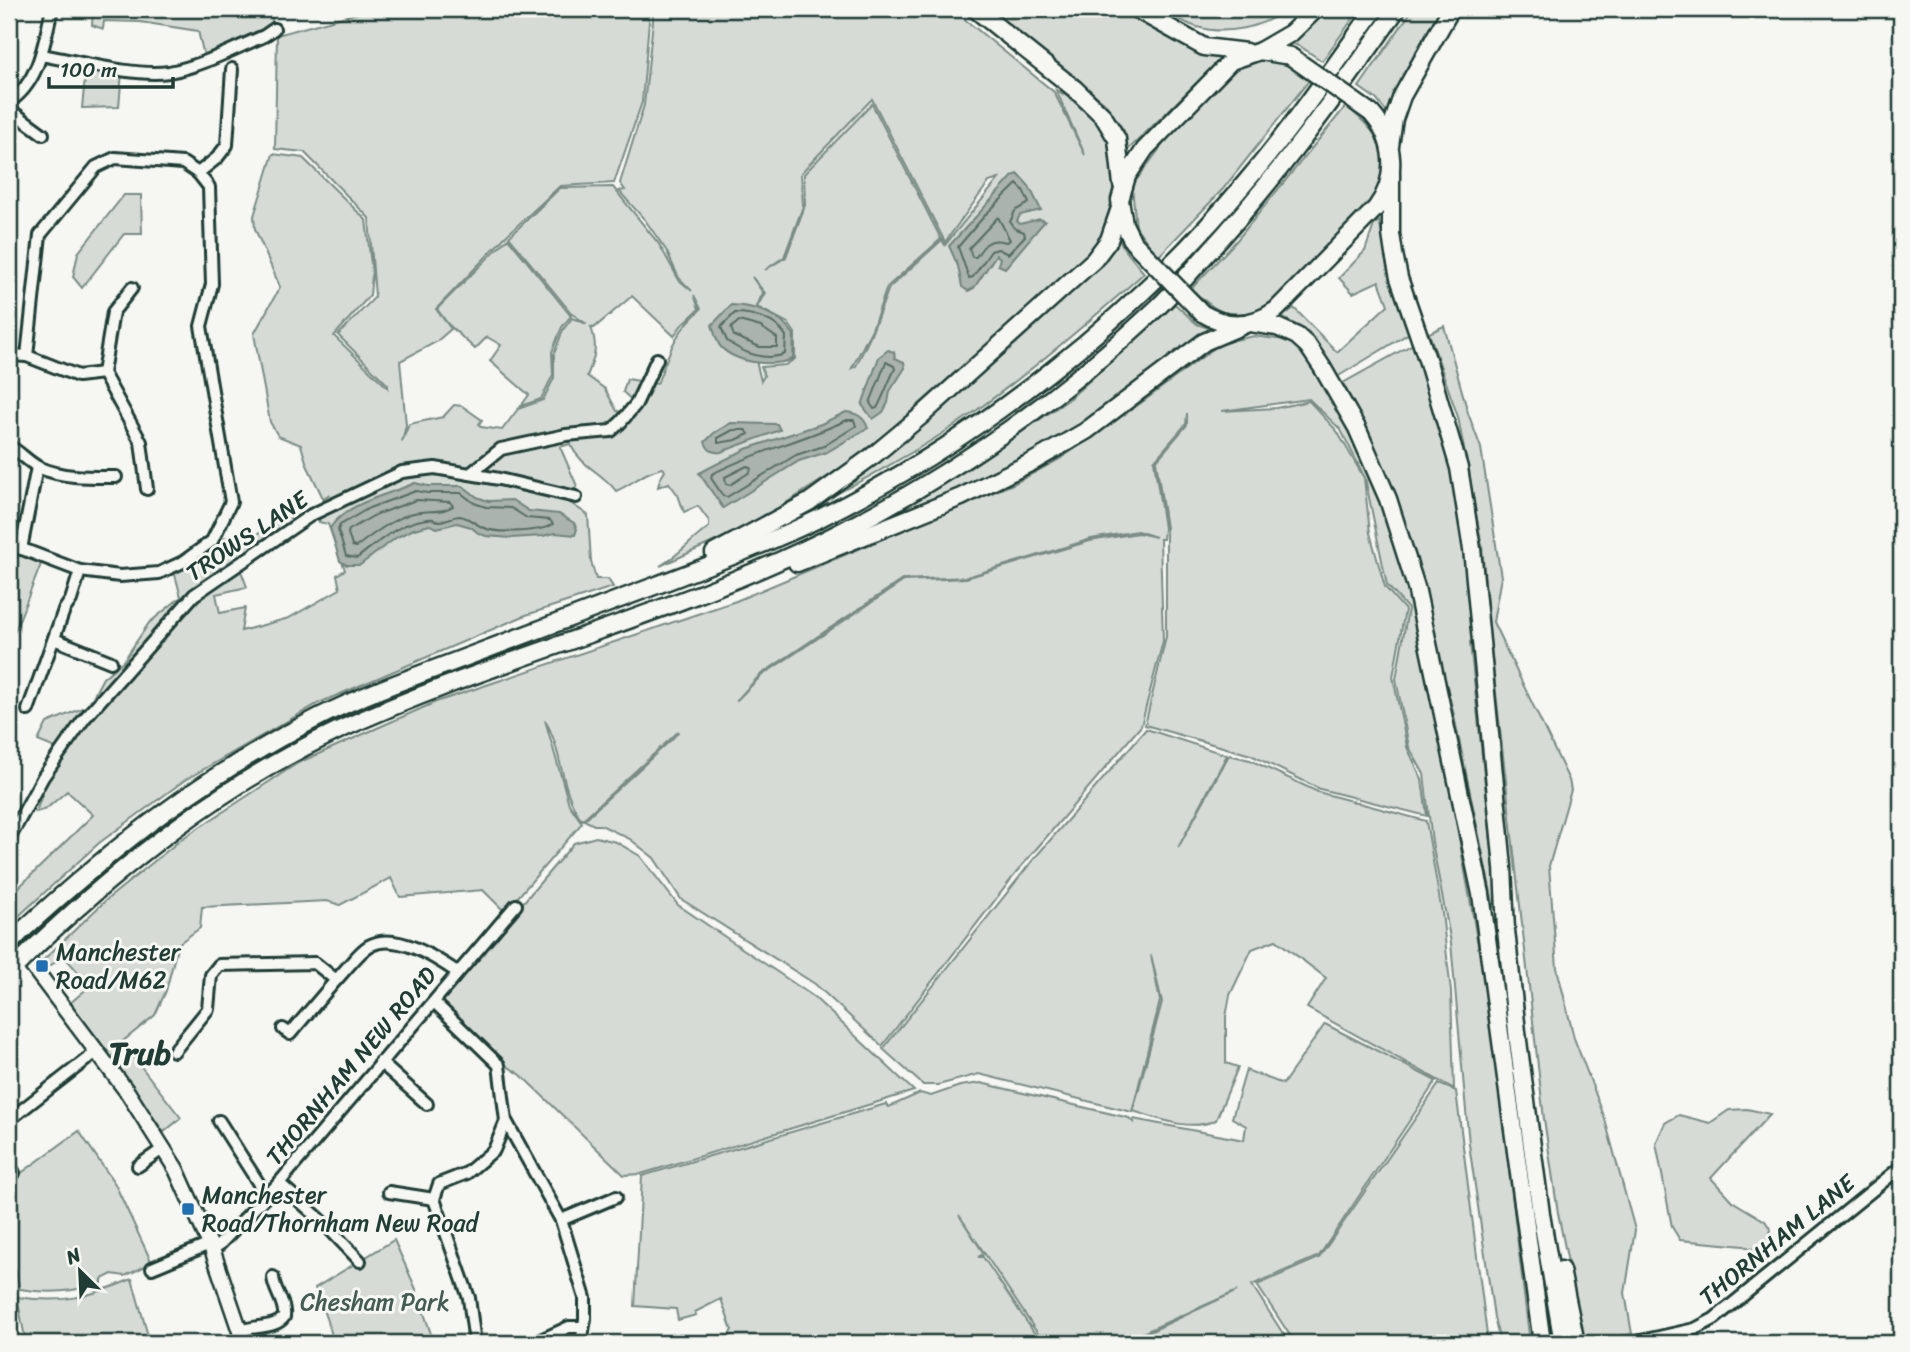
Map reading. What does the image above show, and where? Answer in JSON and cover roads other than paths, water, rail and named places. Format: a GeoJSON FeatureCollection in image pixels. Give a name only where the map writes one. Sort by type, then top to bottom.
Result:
{"type":"FeatureCollection","features":[{"type":"Feature","properties":{"kind":"highway"},"geometry":{"type":"LineString","coordinates":[[975,9],[1075,89],[1104,116],[1117,139],[1122,170],[1124,224],[1133,243],[1202,313],[1227,323],[1248,323],[1283,329],[1297,335],[1308,346],[1357,428],[1388,499],[1416,587],[1481,894],[1542,1343]]}},
{"type":"Feature","properties":{"kind":"highway"},"geometry":{"type":"LineString","coordinates":[[1136,9],[1204,47],[1290,55],[1371,113],[1383,130],[1390,149]]}},
{"type":"Feature","properties":{"kind":"highway"},"geometry":{"type":"LineString","coordinates":[[542,629],[739,541],[799,508],[912,423],[1094,260],[1109,240],[1121,199],[1138,158],[1221,68],[1237,57],[1257,51],[1291,33],[1315,9]]}},
{"type":"Feature","properties":{"kind":"highway"},"geometry":{"type":"LineString","coordinates":[[9,944],[16,932],[156,817],[204,783],[325,714],[383,688],[725,559],[820,518],[934,455],[1017,397],[1124,308],[1179,255],[1234,195],[1296,119],[1375,9]]}},
{"type":"Feature","properties":{"kind":"highway"},"geometry":{"type":"LineString","coordinates":[[13,969],[108,879],[214,800],[277,762],[388,708],[641,616],[773,564],[852,525],[963,460],[1072,381],[1161,304],[1258,197],[1322,116],[1397,9]]}},
{"type":"Feature","properties":{"kind":"highway"},"geometry":{"type":"LineString","coordinates":[[1451,9],[1402,96],[1394,119],[1390,149],[1391,234],[1399,278],[1427,359],[1459,468],[1472,549],[1507,943],[1541,1214],[1563,1343]]}},
{"type":"Feature","properties":{"kind":"highway"},"geometry":{"type":"LineString","coordinates":[[641,616],[715,593],[878,532],[1002,478],[1086,431],[1204,342],[1276,310],[1371,214],[1383,198],[1391,174]]}},
{"type":"Feature","properties":{"kind":"highway"},"geometry":{"type":"LineString","coordinates":[[1504,892],[1514,930],[1550,1213],[1576,1343]]}},
{"type":"Feature","properties":{"kind":"main road"},"geometry":{"type":"LineString","coordinates":[[16,932],[96,1052],[128,1093],[187,1189],[211,1247],[242,1337]]}},
{"type":"Feature","properties":{"kind":"street"},"geometry":{"type":"LineString","coordinates":[[43,134],[13,111],[9,102],[23,92],[35,72],[52,9]]}},
{"type":"Feature","properties":{"kind":"street"},"geometry":{"type":"LineString","coordinates":[[41,55],[140,72],[166,72],[188,67],[264,36],[274,29]]}},
{"type":"Feature","properties":{"kind":"street"},"geometry":{"type":"LineString","coordinates":[[198,173],[217,158],[227,145],[232,69]]}},
{"type":"Feature","properties":{"kind":"street"},"geometry":{"type":"LineString","coordinates":[[9,544],[80,571],[120,576],[159,573],[183,562],[212,541],[231,502],[201,326],[212,284],[209,187],[198,173],[183,163],[115,158],[96,167],[40,235],[27,356]]}},
{"type":"Feature","properties":{"kind":"street"},"geometry":{"type":"LineString","coordinates":[[132,288],[113,312],[103,373],[141,442],[147,489]]}},
{"type":"Feature","properties":{"kind":"street"},"geometry":{"type":"LineString","coordinates":[[9,355],[27,356],[78,376],[103,373]]}},
{"type":"Feature","properties":{"kind":"street"},"geometry":{"type":"LineString","coordinates":[[470,474],[501,449],[566,435],[611,431],[636,404],[657,359]]}},
{"type":"Feature","properties":{"kind":"street"},"geometry":{"type":"LineString","coordinates":[[9,446],[37,467],[53,472],[116,477]]}},
{"type":"Feature","properties":{"kind":"street"},"geometry":{"type":"LineString","coordinates":[[22,548],[37,467]]}},
{"type":"Feature","properties":{"kind":"street","name":"TROWS LANE"},"geometry":{"type":"LineString","coordinates":[[9,839],[43,777],[84,719],[194,595],[311,515],[402,472],[435,468],[576,497]]}},
{"type":"Feature","properties":{"kind":"street"},"geometry":{"type":"LineString","coordinates":[[28,710],[80,571]]}},
{"type":"Feature","properties":{"kind":"street"},"geometry":{"type":"LineString","coordinates":[[54,639],[111,662]]}},
{"type":"Feature","properties":{"kind":"street","name":"THORNHAM NEW ROAD"},"geometry":{"type":"LineString","coordinates":[[211,1247],[219,1245],[279,1183],[516,905]]}},
{"type":"Feature","properties":{"kind":"street"},"geometry":{"type":"LineString","coordinates":[[283,1029],[290,1034],[370,945],[389,941],[430,953],[457,972]]}},
{"type":"Feature","properties":{"kind":"street"},"geometry":{"type":"LineString","coordinates":[[174,1051],[208,1009],[211,975],[219,965],[315,963],[336,980]]}},
{"type":"Feature","properties":{"kind":"street"},"geometry":{"type":"LineString","coordinates":[[434,1002],[499,1065],[506,1121],[561,1220],[585,1298],[581,1343]]}},
{"type":"Feature","properties":{"kind":"street"},"geometry":{"type":"LineString","coordinates":[[9,1120],[96,1052]]}},
{"type":"Feature","properties":{"kind":"street"},"geometry":{"type":"LineString","coordinates":[[380,1062],[427,1104]]}},
{"type":"Feature","properties":{"kind":"street"},"geometry":{"type":"LineString","coordinates":[[219,1121],[266,1195]]}},
{"type":"Feature","properties":{"kind":"street"},"geometry":{"type":"LineString","coordinates":[[475,1343],[468,1298],[434,1199],[439,1184],[467,1173],[494,1150],[506,1121]]}},
{"type":"Feature","properties":{"kind":"street"},"geometry":{"type":"LineString","coordinates":[[138,1166],[164,1148]]}},
{"type":"Feature","properties":{"kind":"street","name":"THORNHAM LANE"},"geometry":{"type":"LineString","coordinates":[[1632,1343],[1695,1329],[1714,1319],[1901,1167]]}},
{"type":"Feature","properties":{"kind":"street"},"geometry":{"type":"LineString","coordinates":[[279,1183],[320,1219],[360,1261]]}},
{"type":"Feature","properties":{"kind":"street"},"geometry":{"type":"LineString","coordinates":[[389,1192],[434,1199]]}},
{"type":"Feature","properties":{"kind":"street"},"geometry":{"type":"LineString","coordinates":[[561,1220],[616,1198]]}},
{"type":"Feature","properties":{"kind":"street"},"geometry":{"type":"LineString","coordinates":[[152,1268],[211,1247]]}},
{"type":"Feature","properties":{"kind":"street"},"geometry":{"type":"LineString","coordinates":[[242,1337],[252,1326],[272,1326],[284,1317],[284,1306],[272,1294],[273,1277]]}},
{"type":"Feature","properties":{"kind":"street"},"geometry":{"type":"LineString","coordinates":[[534,1343],[569,1326],[583,1327]]}},
{"type":"Feature","properties":{"kind":"water"},"geometry":{"type":"Polygon","coordinates":[[[1018,174],[1029,186],[1041,210],[1020,215],[1017,221],[1020,224],[1040,219],[1045,221],[1005,268],[998,265],[1000,258],[996,255],[974,288],[968,291],[962,287],[958,266],[949,246],[1013,176],[1018,174]]]}},
{"type":"Feature","properties":{"kind":"water"},"geometry":{"type":"Polygon","coordinates":[[[731,305],[767,312],[789,328],[794,335],[793,359],[775,363],[755,362],[735,357],[720,346],[712,325],[731,305]]]}},
{"type":"Feature","properties":{"kind":"water"},"geometry":{"type":"Polygon","coordinates":[[[888,350],[894,352],[895,358],[904,362],[905,368],[890,391],[883,412],[873,419],[862,405],[879,357],[888,350]]]}},
{"type":"Feature","properties":{"kind":"water"},"geometry":{"type":"Polygon","coordinates":[[[846,412],[860,416],[868,428],[827,452],[799,461],[723,508],[699,473],[746,449],[821,424],[846,412]]]}},
{"type":"Feature","properties":{"kind":"water"},"geometry":{"type":"Polygon","coordinates":[[[731,423],[777,424],[780,430],[721,452],[707,447],[705,442],[714,433],[731,423]]]}},
{"type":"Feature","properties":{"kind":"water"},"geometry":{"type":"Polygon","coordinates":[[[415,483],[428,486],[463,486],[477,497],[488,501],[512,500],[529,511],[559,514],[574,523],[577,529],[575,535],[555,533],[511,538],[486,536],[457,523],[437,528],[430,525],[397,537],[360,565],[347,565],[340,561],[330,528],[337,519],[357,505],[415,483]]]}},
{"type":"Feature","properties":{"kind":"place","name":"Manchester Road/M62"},"geometry":{"type":"Point","coordinates":[42,966]}},
{"type":"Feature","properties":{"kind":"place","name":"Manchester Road/Thornham New Road"},"geometry":{"type":"Point","coordinates":[188,1209]}},
{"type":"Feature","properties":{"kind":"district","name":"Trub"},"geometry":{"type":"Point","coordinates":[140,1053]}},
{"type":"Feature","properties":{"kind":"park label","name":"Chesham Park"},"geometry":{"type":"Point","coordinates":[375,1302]}}]}
